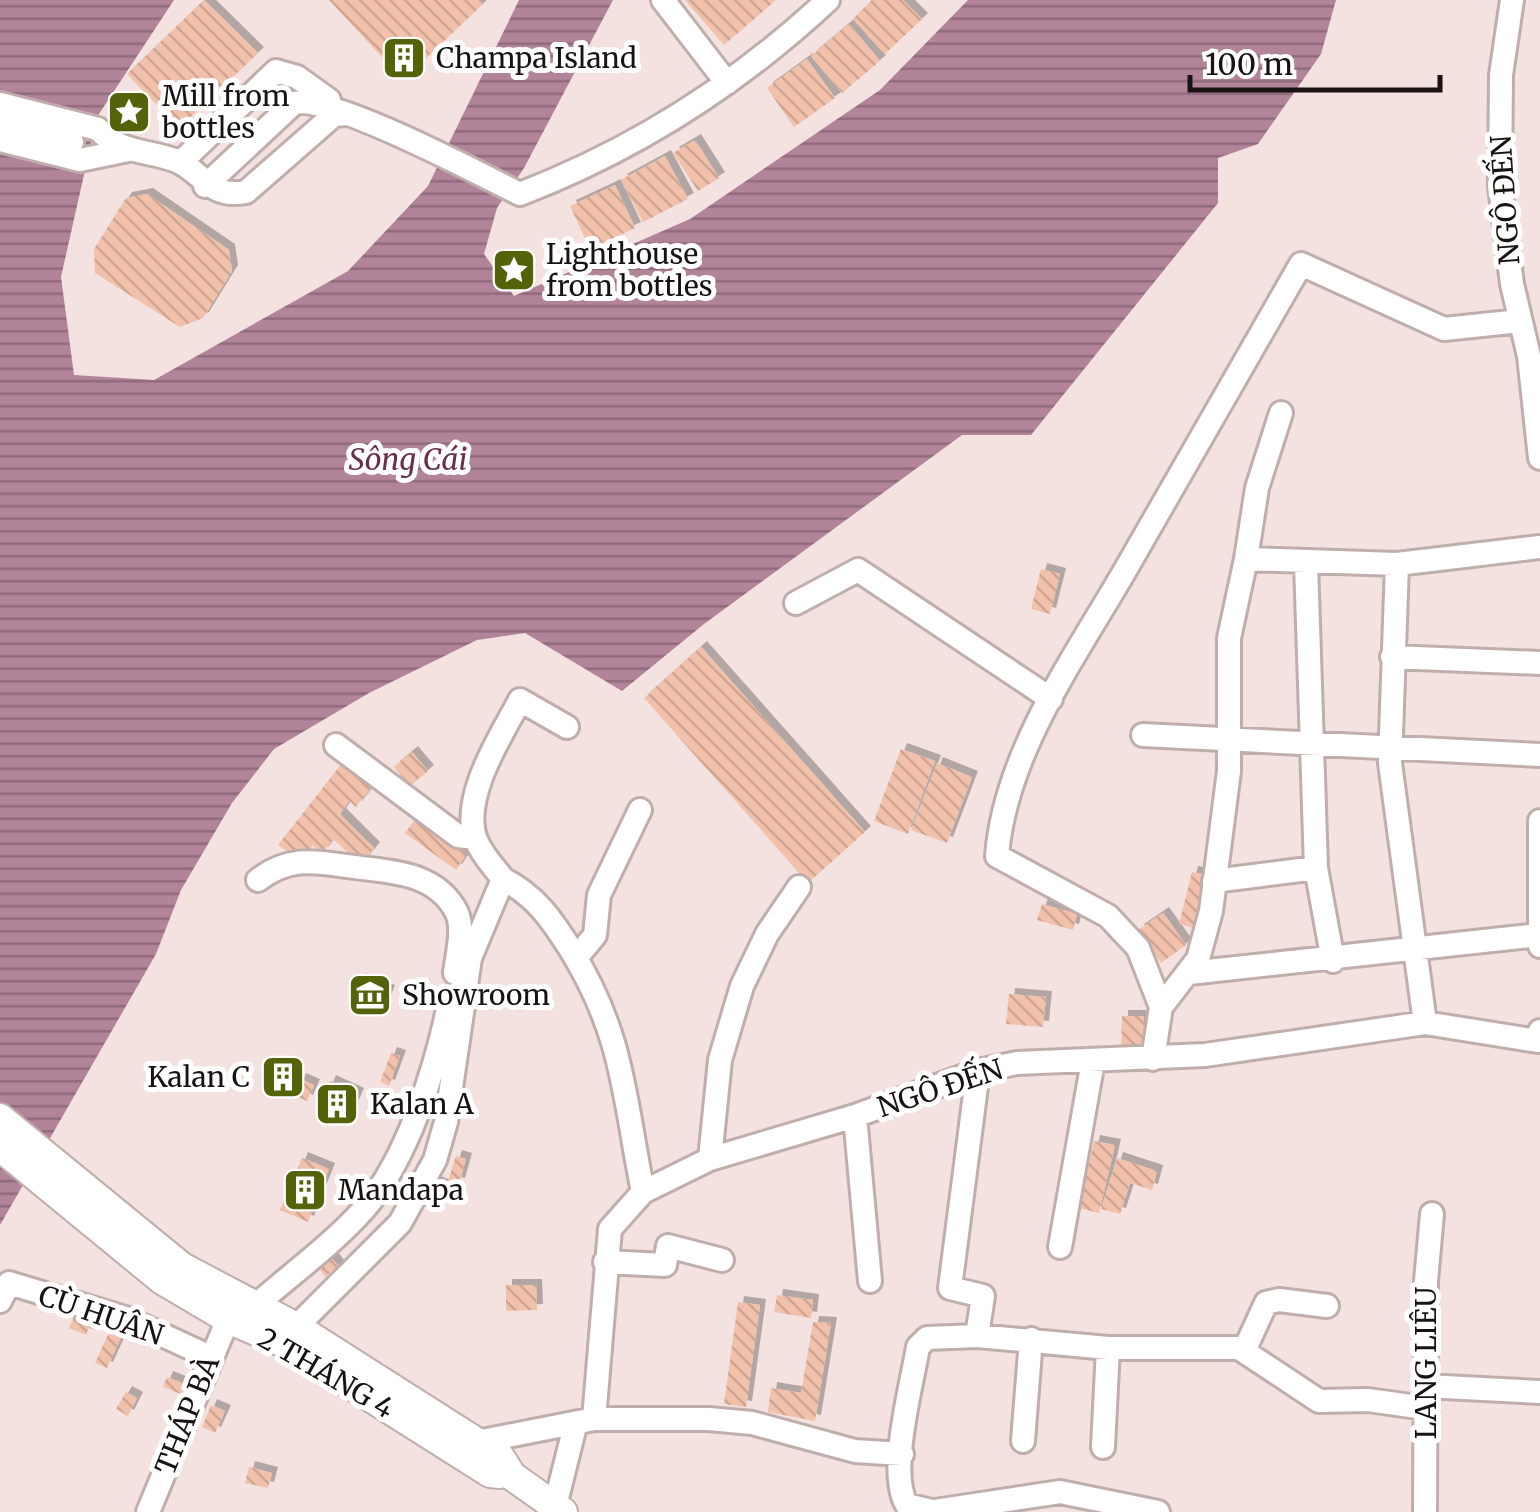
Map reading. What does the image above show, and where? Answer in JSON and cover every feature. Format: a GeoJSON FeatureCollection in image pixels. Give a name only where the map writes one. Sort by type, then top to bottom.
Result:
{"type":"FeatureCollection","features":[{"type":"Feature","properties":{"kind":"main road"},"geometry":{"type":"LineString","coordinates":[[0,1118],[149,1257]]}},
{"type":"Feature","properties":{"kind":"main road"},"geometry":{"type":"LineString","coordinates":[[0,1147],[149,1257]]}},
{"type":"Feature","properties":{"kind":"main road","name":"2 THÁNG 4"},"geometry":{"type":"LineString","coordinates":[[149,1257],[296,1326],[500,1457],[512,1476],[559,1509]]}},
{"type":"Feature","properties":{"kind":"main road","name":"2 THÁNG 4"},"geometry":{"type":"LineString","coordinates":[[149,1257],[228,1320],[286,1344],[490,1474],[512,1476]]}},
{"type":"Feature","properties":{"kind":"street"},"geometry":{"type":"LineString","coordinates":[[663,0],[727,83]]}},
{"type":"Feature","properties":{"kind":"street"},"geometry":{"type":"LineString","coordinates":[[205,186],[294,103],[306,100],[348,114],[520,194],[584,168],[727,83],[828,0]]}},
{"type":"Feature","properties":{"kind":"street","name":"NGÔ ĐẾN"},"geometry":{"type":"LineString","coordinates":[[1512,0],[1498,133],[1507,255],[1529,356],[1540,458]]}},
{"type":"Feature","properties":{"kind":"street"},"geometry":{"type":"LineString","coordinates":[[181,162],[276,71],[297,77],[348,114]]}},
{"type":"Feature","properties":{"kind":"street"},"geometry":{"type":"LineString","coordinates":[[0,104],[107,142],[181,162],[205,186],[236,194],[246,192],[334,114],[348,114]]}},
{"type":"Feature","properties":{"kind":"street"},"geometry":{"type":"LineString","coordinates":[[0,124],[107,142]]}},
{"type":"Feature","properties":{"kind":"street"},"geometry":{"type":"LineString","coordinates":[[0,140],[80,160],[107,142]]}},
{"type":"Feature","properties":{"kind":"street"},"geometry":{"type":"LineString","coordinates":[[1162,1007],[1138,948],[1108,916],[997,856],[999,828],[1012,784],[1051,699],[1301,264],[1444,328],[1520,320]]}},
{"type":"Feature","properties":{"kind":"street"},"geometry":{"type":"LineString","coordinates":[[1154,1059],[1162,1007],[1190,973],[1202,943],[1214,881],[1230,736],[1230,638],[1257,488],[1280,413]]}},
{"type":"Feature","properties":{"kind":"street"},"geometry":{"type":"LineString","coordinates":[[1246,559],[1397,564],[1540,547]]}},
{"type":"Feature","properties":{"kind":"street"},"geometry":{"type":"LineString","coordinates":[[1306,563],[1316,868],[1333,960]]}},
{"type":"Feature","properties":{"kind":"street"},"geometry":{"type":"LineString","coordinates":[[1397,564],[1390,748],[1424,1023]]}},
{"type":"Feature","properties":{"kind":"street"},"geometry":{"type":"LineString","coordinates":[[796,603],[858,570],[1051,699]]}},
{"type":"Feature","properties":{"kind":"street"},"geometry":{"type":"LineString","coordinates":[[1392,657],[1540,663]]}},
{"type":"Feature","properties":{"kind":"street"},"geometry":{"type":"LineString","coordinates":[[568,727],[520,700],[478,782],[474,838],[503,880],[541,905],[576,958],[613,1030],[626,1083],[643,1192]]}},
{"type":"Feature","properties":{"kind":"street"},"geometry":{"type":"LineString","coordinates":[[1143,735],[1230,736],[1540,755]]}},
{"type":"Feature","properties":{"kind":"street"},"geometry":{"type":"LineString","coordinates":[[336,745],[458,836],[474,838]]}},
{"type":"Feature","properties":{"kind":"street"},"geometry":{"type":"LineString","coordinates":[[576,958],[594,935],[599,895],[640,810]]}},
{"type":"Feature","properties":{"kind":"street"},"geometry":{"type":"LineString","coordinates":[[1540,821],[1540,946]]}},
{"type":"Feature","properties":{"kind":"street"},"geometry":{"type":"LineString","coordinates":[[254,1307],[335,1237],[378,1189],[414,1116],[438,1047],[460,923],[449,902],[414,875],[380,866],[288,862],[258,880]]}},
{"type":"Feature","properties":{"kind":"street"},"geometry":{"type":"LineString","coordinates":[[1214,881],[1316,868]]}},
{"type":"Feature","properties":{"kind":"street"},"geometry":{"type":"LineString","coordinates":[[296,1326],[400,1222],[435,1160],[446,1122],[470,958],[503,880]]}},
{"type":"Feature","properties":{"kind":"street"},"geometry":{"type":"LineString","coordinates":[[710,1160],[720,1060],[742,986],[767,934],[799,887]]}},
{"type":"Feature","properties":{"kind":"street"},"geometry":{"type":"LineString","coordinates":[[1190,973],[1539,936]]}},
{"type":"Feature","properties":{"kind":"street","name":"NGÔ ĐẾN"},"geometry":{"type":"LineString","coordinates":[[559,1509],[584,1423],[610,1229],[643,1192],[710,1160],[855,1116],[978,1071],[1017,1063],[1154,1059],[1424,1023],[1539,1042]]}},
{"type":"Feature","properties":{"kind":"street"},"geometry":{"type":"LineString","coordinates":[[1060,1247],[1094,1061]]}},
{"type":"Feature","properties":{"kind":"street"},"geometry":{"type":"LineString","coordinates":[[978,1071],[950,1288],[983,1296],[978,1336]]}},
{"type":"Feature","properties":{"kind":"street"},"geometry":{"type":"LineString","coordinates":[[855,1116],[870,1281]]}},
{"type":"Feature","properties":{"kind":"street","name":"LANG LIÊU"},"geometry":{"type":"LineString","coordinates":[[1425,1512],[1426,1280],[1432,1214]]}},
{"type":"Feature","properties":{"kind":"street"},"geometry":{"type":"LineString","coordinates":[[605,1262],[666,1265],[668,1246],[722,1260]]}},
{"type":"Feature","properties":{"kind":"street","name":"CÙ HUÂN"},"geometry":{"type":"LineString","coordinates":[[0,1301],[9,1283],[128,1319],[210,1357]]}},
{"type":"Feature","properties":{"kind":"street"},"geometry":{"type":"LineString","coordinates":[[1244,1351],[1266,1303],[1279,1300],[1327,1306]]}},
{"type":"Feature","properties":{"kind":"street","name":"THÁP BÀ"},"geometry":{"type":"LineString","coordinates":[[148,1512],[228,1320]]}},
{"type":"Feature","properties":{"kind":"street"},"geometry":{"type":"LineString","coordinates":[[1158,1512],[1060,1492],[936,1511],[907,1505],[899,1492],[918,1346],[927,1338],[978,1336],[1108,1348],[1217,1346],[1244,1351],[1319,1401],[1540,1392]]}},
{"type":"Feature","properties":{"kind":"street"},"geometry":{"type":"LineString","coordinates":[[1023,1441],[1031,1339]]}},
{"type":"Feature","properties":{"kind":"street"},"geometry":{"type":"LineString","coordinates":[[1103,1447],[1108,1348]]}},
{"type":"Feature","properties":{"kind":"street"},"geometry":{"type":"LineString","coordinates":[[477,1442],[584,1423],[752,1423],[855,1451],[902,1454]]}},
{"type":"Feature","properties":{"kind":"water","name":"Sông Cái"},"geometry":{"type":"Polygon","coordinates":[[[0,0],[174,0],[97,117],[61,277],[74,375],[154,380],[348,271],[428,186],[519,0],[613,0],[524,168],[497,208],[484,254],[514,296],[690,219],[880,90],[968,0],[1336,0],[1321,54],[1258,144],[1218,158],[1218,203],[1031,435],[962,435],[704,624],[622,691],[525,633],[477,640],[369,693],[274,749],[232,803],[181,890],[156,954],[0,1225],[0,0]]]}},
{"type":"Feature","properties":{"kind":"building"},"geometry":{"type":"Polygon","coordinates":[[[204,0],[258,53],[179,128],[127,74],[204,0]]]}},
{"type":"Feature","properties":{"kind":"building","name":"Champa Island"},"geometry":{"type":"Polygon","coordinates":[[[329,0],[479,0],[483,4],[403,80],[329,0]]]}},
{"type":"Feature","properties":{"kind":"building"},"geometry":{"type":"Polygon","coordinates":[[[685,0],[776,0],[724,45],[685,0]]]}},
{"type":"Feature","properties":{"kind":"building"},"geometry":{"type":"Polygon","coordinates":[[[872,0],[903,0],[922,19],[885,54],[853,19],[872,0]]]}},
{"type":"Feature","properties":{"kind":"building"},"geometry":{"type":"Polygon","coordinates":[[[849,24],[880,61],[842,93],[811,56],[849,24]]]}},
{"type":"Feature","properties":{"kind":"building"},"geometry":{"type":"Polygon","coordinates":[[[807,59],[835,98],[794,127],[767,88],[807,59]]]}},
{"type":"Feature","properties":{"kind":"building"},"geometry":{"type":"Polygon","coordinates":[[[695,140],[719,178],[698,191],[673,153],[695,140]]]}},
{"type":"Feature","properties":{"kind":"building"},"geometry":{"type":"Polygon","coordinates":[[[665,156],[688,199],[643,222],[621,180],[665,156]]]}},
{"type":"Feature","properties":{"kind":"building"},"geometry":{"type":"Polygon","coordinates":[[[615,185],[635,228],[590,249],[570,206],[615,185]]]}},
{"type":"Feature","properties":{"kind":"building"},"geometry":{"type":"Polygon","coordinates":[[[147,194],[229,250],[232,271],[203,318],[180,327],[95,273],[94,249],[126,198],[147,194]]]}},
{"type":"Feature","properties":{"kind":"building"},"geometry":{"type":"Polygon","coordinates":[[[1041,569],[1060,574],[1050,614],[1031,609],[1041,569]]]}},
{"type":"Feature","properties":{"kind":"building"},"geometry":{"type":"Polygon","coordinates":[[[701,647],[865,832],[808,883],[644,698],[701,647]]]}},
{"type":"Feature","properties":{"kind":"building"},"geometry":{"type":"Polygon","coordinates":[[[901,749],[935,761],[908,834],[874,821],[901,749]]]}},
{"type":"Feature","properties":{"kind":"building"},"geometry":{"type":"Polygon","coordinates":[[[412,752],[428,771],[410,786],[394,767],[412,752]]]}},
{"type":"Feature","properties":{"kind":"building"},"geometry":{"type":"Polygon","coordinates":[[[342,763],[371,788],[356,807],[349,801],[340,814],[374,848],[361,864],[333,839],[322,853],[312,845],[300,859],[278,845],[342,763]]]}},
{"type":"Feature","properties":{"kind":"building"},"geometry":{"type":"Polygon","coordinates":[[[937,763],[972,777],[947,843],[911,830],[937,763]]]}},
{"type":"Feature","properties":{"kind":"building"},"geometry":{"type":"Polygon","coordinates":[[[416,818],[466,855],[456,870],[405,833],[416,818]]]}},
{"type":"Feature","properties":{"kind":"building"},"geometry":{"type":"Polygon","coordinates":[[[1192,872],[1211,876],[1197,929],[1179,924],[1192,872]]]}},
{"type":"Feature","properties":{"kind":"building"},"geometry":{"type":"Polygon","coordinates":[[[1042,904],[1077,914],[1073,930],[1037,920],[1042,904]]]}},
{"type":"Feature","properties":{"kind":"building"},"geometry":{"type":"Polygon","coordinates":[[[1163,913],[1186,945],[1161,963],[1138,930],[1163,913]]]}},
{"type":"Feature","properties":{"kind":"building","name":"Showroom"},"geometry":{"type":"Polygon","coordinates":[[[359,979],[389,991],[381,1011],[351,999],[359,979]]]}},
{"type":"Feature","properties":{"kind":"building"},"geometry":{"type":"Polygon","coordinates":[[[1009,994],[1046,997],[1043,1027],[1006,1024],[1009,994]]]}},
{"type":"Feature","properties":{"kind":"building"},"geometry":{"type":"Polygon","coordinates":[[[1122,1016],[1144,1016],[1144,1052],[1121,1052],[1122,1016]]]}},
{"type":"Feature","properties":{"kind":"building"},"geometry":{"type":"Polygon","coordinates":[[[391,1053],[400,1056],[389,1086],[380,1082],[391,1053]]]}},
{"type":"Feature","properties":{"kind":"building"},"geometry":{"type":"Polygon","coordinates":[[[300,1079],[314,1085],[307,1101],[293,1095],[300,1079]]]}},
{"type":"Feature","properties":{"kind":"building","name":"Kalan A"},"geometry":{"type":"Polygon","coordinates":[[[330,1081],[358,1094],[344,1126],[316,1114],[330,1081]]]}},
{"type":"Feature","properties":{"kind":"building"},"geometry":{"type":"Polygon","coordinates":[[[1094,1141],[1115,1145],[1099,1213],[1079,1208],[1094,1141]]]}},
{"type":"Feature","properties":{"kind":"building"},"geometry":{"type":"Polygon","coordinates":[[[456,1156],[466,1159],[459,1184],[448,1181],[456,1156]]]}},
{"type":"Feature","properties":{"kind":"building","name":"Mandapa"},"geometry":{"type":"Polygon","coordinates":[[[302,1158],[329,1169],[308,1222],[280,1210],[302,1158]]]}},
{"type":"Feature","properties":{"kind":"building"},"geometry":{"type":"Polygon","coordinates":[[[1117,1158],[1157,1171],[1152,1190],[1130,1183],[1120,1214],[1101,1209],[1117,1158]]]}},
{"type":"Feature","properties":{"kind":"building"},"geometry":{"type":"Polygon","coordinates":[[[423,1178],[445,1186],[439,1202],[416,1193],[423,1178]]]}},
{"type":"Feature","properties":{"kind":"building"},"geometry":{"type":"Polygon","coordinates":[[[329,1254],[338,1266],[325,1277],[316,1264],[329,1254]]]}},
{"type":"Feature","properties":{"kind":"building"},"geometry":{"type":"Polygon","coordinates":[[[506,1285],[536,1285],[537,1310],[506,1311],[506,1285]]]}},
{"type":"Feature","properties":{"kind":"building"},"geometry":{"type":"Polygon","coordinates":[[[777,1295],[813,1300],[811,1318],[774,1312],[777,1295]]]}},
{"type":"Feature","properties":{"kind":"building"},"geometry":{"type":"Polygon","coordinates":[[[738,1302],[760,1305],[746,1407],[724,1404],[738,1302]]]}},
{"type":"Feature","properties":{"kind":"building"},"geometry":{"type":"Polygon","coordinates":[[[74,1316],[91,1323],[86,1335],[69,1328],[74,1316]]]}},
{"type":"Feature","properties":{"kind":"building"},"geometry":{"type":"Polygon","coordinates":[[[813,1322],[831,1323],[815,1421],[768,1412],[771,1388],[801,1393],[813,1322]]]}},
{"type":"Feature","properties":{"kind":"building"},"geometry":{"type":"Polygon","coordinates":[[[110,1330],[122,1335],[107,1368],[95,1363],[110,1330]]]}},
{"type":"Feature","properties":{"kind":"building"},"geometry":{"type":"Polygon","coordinates":[[[167,1377],[185,1384],[181,1394],[163,1387],[167,1377]]]}},
{"type":"Feature","properties":{"kind":"building"},"geometry":{"type":"Polygon","coordinates":[[[126,1392],[137,1398],[128,1416],[116,1409],[126,1392]]]}},
{"type":"Feature","properties":{"kind":"building"},"geometry":{"type":"Polygon","coordinates":[[[211,1405],[225,1411],[215,1433],[202,1427],[211,1405]]]}},
{"type":"Feature","properties":{"kind":"building"},"geometry":{"type":"Polygon","coordinates":[[[249,1467],[272,1473],[268,1488],[245,1483],[249,1467]]]}},
{"type":"Feature","properties":{"kind":"place","name":"Champa Island"},"geometry":{"type":"Point","coordinates":[404,58]}},
{"type":"Feature","properties":{"kind":"place","name":"Mill from bottles"},"geometry":{"type":"Point","coordinates":[129,112]}},
{"type":"Feature","properties":{"kind":"place","name":"Lighthouse from bottles"},"geometry":{"type":"Point","coordinates":[514,270]}},
{"type":"Feature","properties":{"kind":"place","name":"Showroom"},"geometry":{"type":"Point","coordinates":[370,995]}},
{"type":"Feature","properties":{"kind":"place","name":"Kalan C"},"geometry":{"type":"Point","coordinates":[283,1077]}},
{"type":"Feature","properties":{"kind":"place","name":"Kalan A"},"geometry":{"type":"Point","coordinates":[337,1104]}},
{"type":"Feature","properties":{"kind":"place","name":"Mandapa"},"geometry":{"type":"Point","coordinates":[305,1190]}}]}
